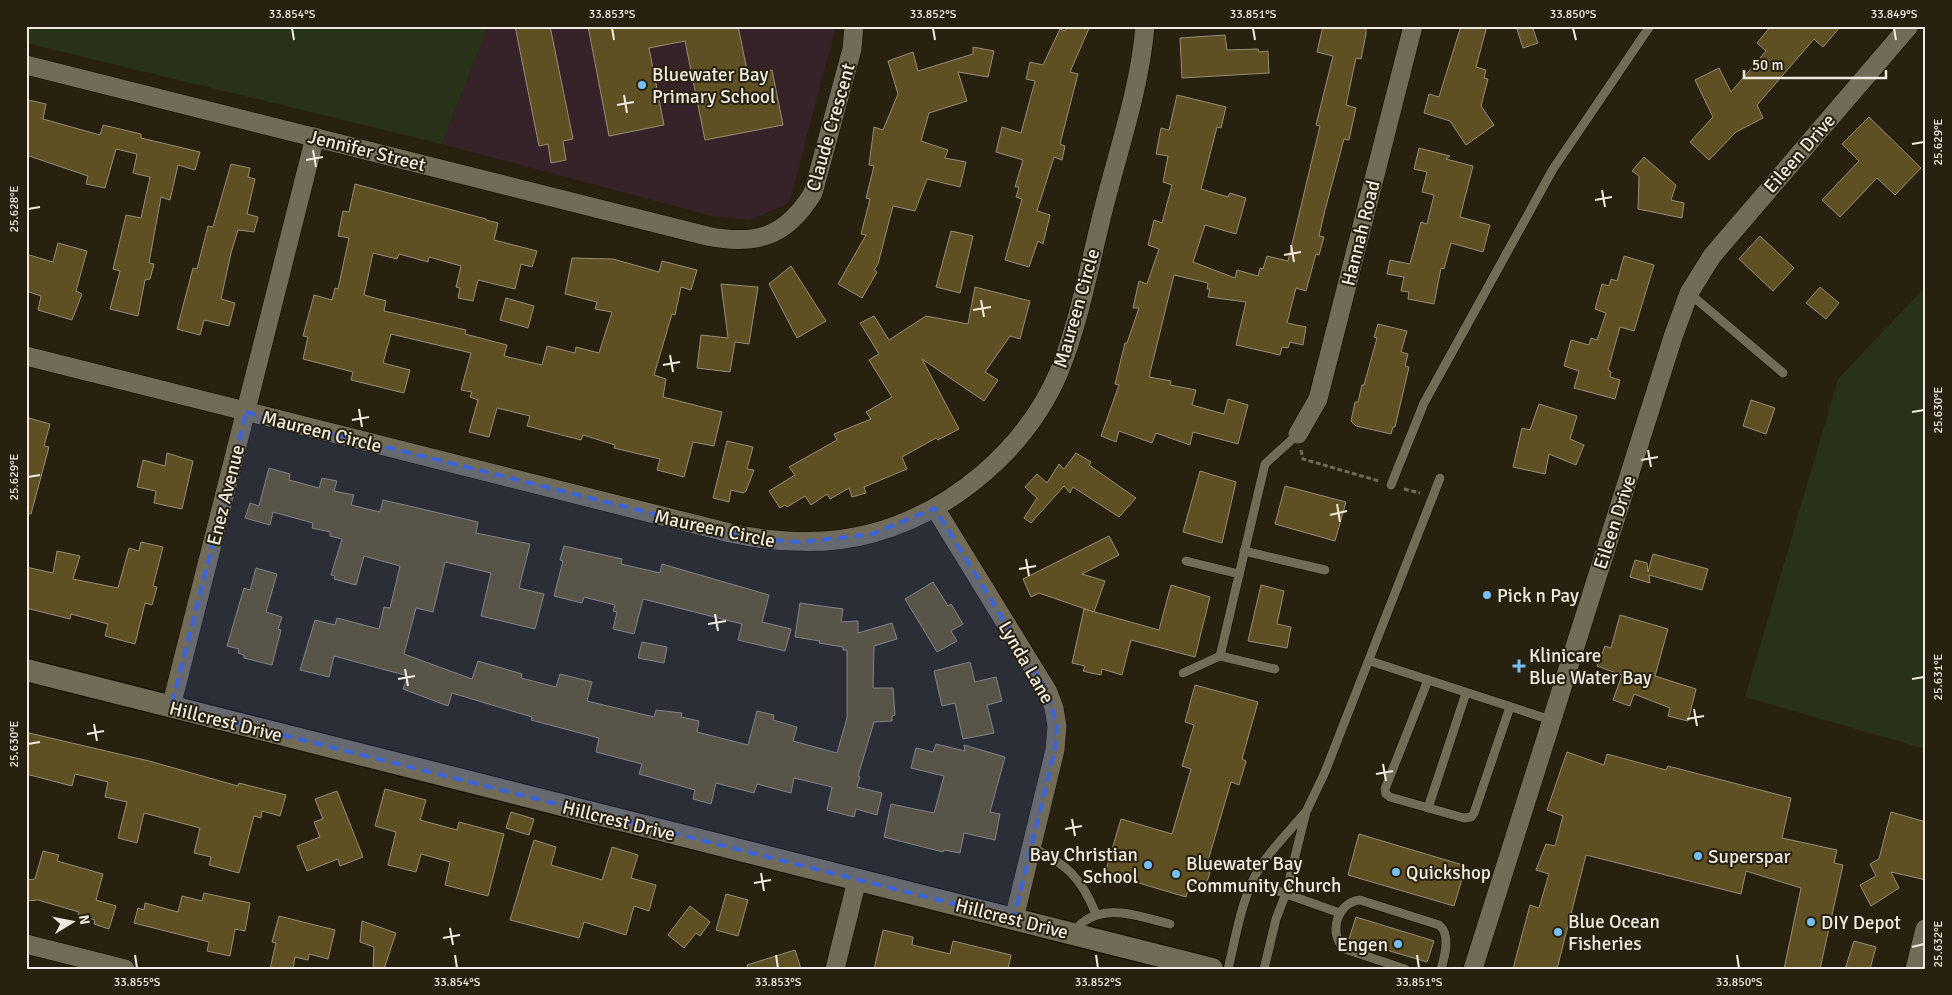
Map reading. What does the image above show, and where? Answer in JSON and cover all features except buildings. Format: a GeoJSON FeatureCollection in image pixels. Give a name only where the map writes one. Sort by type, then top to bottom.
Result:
{"type":"FeatureCollection","features":[{"type":"Feature","properties":{"kind":"street","name":"Claude Crescent"},"geometry":{"type":"LineString","coordinates":[[707,236],[729,241],[751,240],[766,236],[784,227],[802,212],[813,193],[819,177],[852,49],[854,26]]}},
{"type":"Feature","properties":{"kind":"street","name":"Maureen Circle"},"geometry":{"type":"LineString","coordinates":[[26,356],[616,506],[755,539],[781,542],[839,539],[872,534],[901,524],[935,508],[987,471],[1005,452],[1034,415],[1058,372],[1076,318],[1132,96],[1144,46],[1145,26]]}},
{"type":"Feature","properties":{"kind":"street","name":"Hannah Road"},"geometry":{"type":"LineString","coordinates":[[1298,434],[1318,399],[1413,26]]}},
{"type":"Feature","properties":{"kind":"street","name":"Eileen Drive"},"geometry":{"type":"LineString","coordinates":[[1473,969],[1673,337],[1689,293],[1721,244],[1910,26]]}},
{"type":"Feature","properties":{"kind":"street","name":"Jennifer Street"},"geometry":{"type":"LineString","coordinates":[[26,65],[707,236]]}},
{"type":"Feature","properties":{"kind":"street","name":"Enez Avenue"},"geometry":{"type":"LineString","coordinates":[[171,707],[315,137]]}},
{"type":"Feature","properties":{"kind":"street","name":"Lynda Lane"},"geometry":{"type":"LineString","coordinates":[[935,508],[1037,673],[1054,708],[1057,726],[1056,750],[1014,919]]}},
{"type":"Feature","properties":{"kind":"street","name":"Hillcrest Drive"},"geometry":{"type":"LineString","coordinates":[[26,670],[1212,969]]}},
{"type":"Feature","properties":{"kind":"street"},"geometry":{"type":"LineString","coordinates":[[835,969],[858,880]]}},
{"type":"Feature","properties":{"kind":"street"},"geometry":{"type":"LineString","coordinates":[[1915,969],[1925,930]]}},
{"type":"Feature","properties":{"kind":"street"},"geometry":{"type":"LineString","coordinates":[[26,944],[125,969]]}},
{"type":"Feature","properties":{"kind":"lane"},"geometry":{"type":"LineString","coordinates":[[1391,485],[1424,403],[1553,168],[1650,26]]}},
{"type":"Feature","properties":{"kind":"lane"},"geometry":{"type":"LineString","coordinates":[[1689,293],[1782,373]]}},
{"type":"Feature","properties":{"kind":"lane"},"geometry":{"type":"LineString","coordinates":[[1220,656],[1266,464],[1298,434]]}},
{"type":"Feature","properties":{"kind":"lane"},"geometry":{"type":"LineString","coordinates":[[1264,969],[1276,919],[1286,893],[1306,812],[1325,772],[1370,661],[1440,478]]}},
{"type":"Feature","properties":{"kind":"lane"},"geometry":{"type":"LineString","coordinates":[[1244,551],[1325,570]]}},
{"type":"Feature","properties":{"kind":"lane"},"geometry":{"type":"LineString","coordinates":[[1186,561],[1239,574]]}},
{"type":"Feature","properties":{"kind":"lane"},"geometry":{"type":"LineString","coordinates":[[1183,673],[1220,656],[1275,669]]}},
{"type":"Feature","properties":{"kind":"lane"},"geometry":{"type":"LineString","coordinates":[[1370,661],[1552,720]]}},
{"type":"Feature","properties":{"kind":"lane"},"geometry":{"type":"LineString","coordinates":[[1428,680],[1385,789],[1386,794],[1390,797],[1471,818],[1510,707]]}},
{"type":"Feature","properties":{"kind":"lane"},"geometry":{"type":"LineString","coordinates":[[1428,808],[1466,693]]}},
{"type":"Feature","properties":{"kind":"lane"},"geometry":{"type":"LineString","coordinates":[[1228,969],[1239,921],[1252,882],[1264,861],[1306,812]]}},
{"type":"Feature","properties":{"kind":"lane"},"geometry":{"type":"LineString","coordinates":[[1032,847],[1055,860],[1079,879],[1096,914]]}},
{"type":"Feature","properties":{"kind":"lane"},"geometry":{"type":"LineString","coordinates":[[1252,882],[1340,913]]}},
{"type":"Feature","properties":{"kind":"lane"},"geometry":{"type":"LineString","coordinates":[[1406,969],[1345,949],[1338,944],[1336,936],[1340,913],[1345,905],[1352,901],[1360,900],[1439,925],[1445,929],[1446,936],[1440,969]]}},
{"type":"Feature","properties":{"kind":"lane"},"geometry":{"type":"LineString","coordinates":[[1073,934],[1080,923],[1096,914],[1127,914],[1170,924]]}},
{"type":"Feature","properties":{"kind":"path"},"geometry":{"type":"LineString","coordinates":[[1298,434],[1303,459],[1433,497]]}},
{"type":"Feature","properties":{"kind":"highlighted area"},"geometry":{"type":"Polygon","coordinates":[[[246,412],[755,539],[802,542],[872,534],[935,508],[1048,692],[1057,726],[1055,750],[1014,919],[171,707],[246,412]]]}},
{"type":"Feature","properties":{"kind":"shaded area","name":"Bluewater Bay Primary School"},"geometry":{"type":"Polygon","coordinates":[[[488,26],[836,26],[789,203],[749,220],[712,216],[442,144],[488,26]]]}},
{"type":"Feature","properties":{"kind":"green space"},"geometry":{"type":"Polygon","coordinates":[[[26,26],[488,26],[442,144],[26,43],[26,26]]]}},
{"type":"Feature","properties":{"kind":"green space"},"geometry":{"type":"Polygon","coordinates":[[[1926,286],[1926,749],[1745,697],[1838,379],[1926,286]]]}},
{"type":"Feature","properties":{"kind":"place","name":"Bluewater Bay Primary School"},"geometry":{"type":"Point","coordinates":[642,85]}},
{"type":"Feature","properties":{"kind":"place","name":"Pick n Pay"},"geometry":{"type":"Point","coordinates":[1487,595]}},
{"type":"Feature","properties":{"kind":"place","name":"Klinicare Blue Water Bay"},"geometry":{"type":"Point","coordinates":[1519,666]}},
{"type":"Feature","properties":{"kind":"place","name":"Superspar"},"geometry":{"type":"Point","coordinates":[1698,856]}},
{"type":"Feature","properties":{"kind":"place","name":"Bay Christian School"},"geometry":{"type":"Point","coordinates":[1148,865]}},
{"type":"Feature","properties":{"kind":"place","name":"Quickshop"},"geometry":{"type":"Point","coordinates":[1396,872]}},
{"type":"Feature","properties":{"kind":"place","name":"Bluewater Bay Community Church"},"geometry":{"type":"Point","coordinates":[1176,874]}},
{"type":"Feature","properties":{"kind":"place","name":"DIY Depot"},"geometry":{"type":"Point","coordinates":[1811,922]}},
{"type":"Feature","properties":{"kind":"place","name":"Blue Ocean Fisheries"},"geometry":{"type":"Point","coordinates":[1558,932]}},
{"type":"Feature","properties":{"kind":"place","name":"Engen"},"geometry":{"type":"Point","coordinates":[1398,944]}}]}
